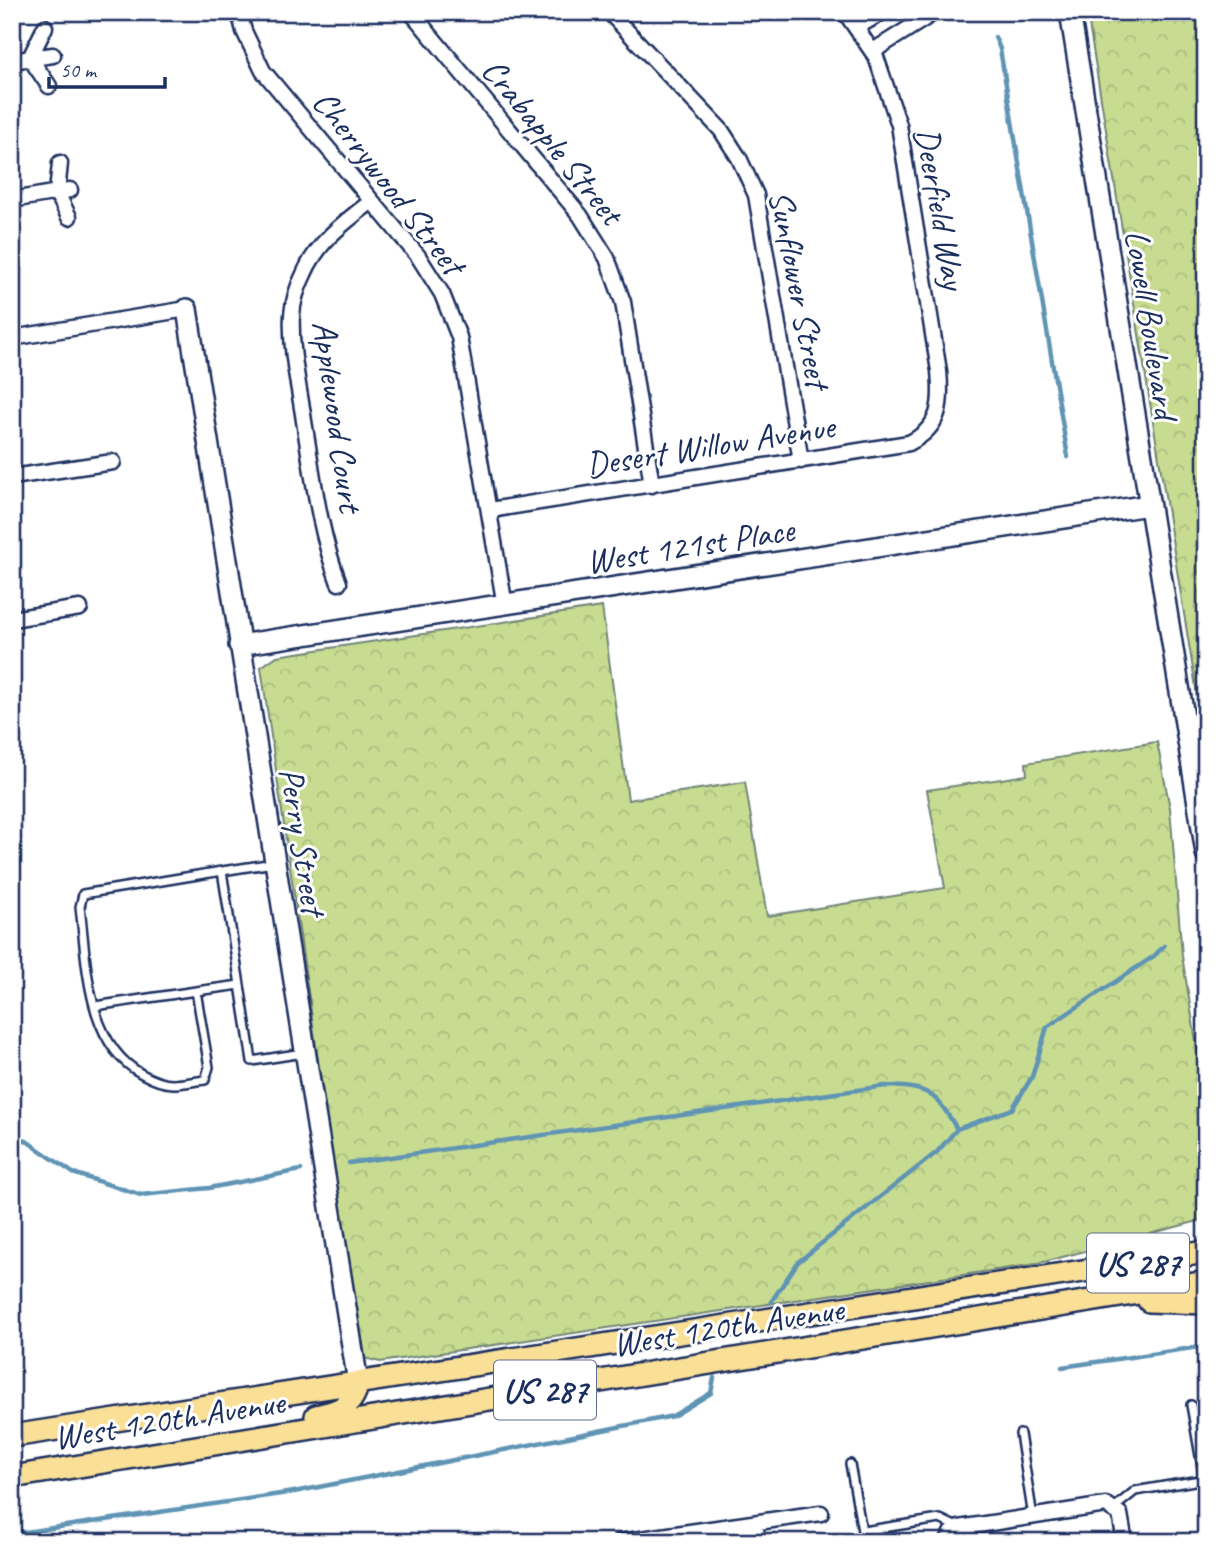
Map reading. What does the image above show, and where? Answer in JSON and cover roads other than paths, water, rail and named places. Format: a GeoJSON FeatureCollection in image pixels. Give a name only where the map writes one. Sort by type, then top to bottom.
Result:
{"type":"FeatureCollection","features":[{"type":"Feature","properties":{"kind":"main road"},"geometry":{"type":"LineString","coordinates":[[1069,1275],[1206,1237]]}},
{"type":"Feature","properties":{"kind":"main road","name":"West 120th Avenue"},"geometry":{"type":"LineString","coordinates":[[12,1436],[1206,1252]]}},
{"type":"Feature","properties":{"kind":"main road","name":"West 120th Avenue"},"geometry":{"type":"LineString","coordinates":[[12,1477],[1206,1282]]}},
{"type":"Feature","properties":{"kind":"main road"},"geometry":{"type":"LineString","coordinates":[[1105,1299],[1206,1303]]}},
{"type":"Feature","properties":{"kind":"main road"},"geometry":{"type":"LineString","coordinates":[[230,1443],[303,1419],[342,1410],[354,1399],[358,1383]]}},
{"type":"Feature","properties":{"kind":"street","name":"Cherrywood Street"},"geometry":{"type":"LineString","coordinates":[[239,12],[252,52],[263,71],[418,256],[435,282],[454,321],[466,364],[505,606]]}},
{"type":"Feature","properties":{"kind":"street","name":"Crabapple Street"},"geometry":{"type":"LineString","coordinates":[[411,12],[580,215],[607,258],[622,302],[652,485]]}},
{"type":"Feature","properties":{"kind":"street","name":"Sunflower Street"},"geometry":{"type":"LineString","coordinates":[[609,12],[722,130],[756,195],[801,461]]}},
{"type":"Feature","properties":{"kind":"street","name":"Deerfield Way"},"geometry":{"type":"LineString","coordinates":[[845,12],[873,51],[899,125],[941,397],[940,428]]}},
{"type":"Feature","properties":{"kind":"street"},"geometry":{"type":"LineString","coordinates":[[857,27],[883,12]]}},
{"type":"Feature","properties":{"kind":"street"},"geometry":{"type":"LineString","coordinates":[[873,51],[935,12]]}},
{"type":"Feature","properties":{"kind":"street","name":"Lowell Boulevard"},"geometry":{"type":"LineString","coordinates":[[1070,12],[1206,853]]}},
{"type":"Feature","properties":{"kind":"street"},"geometry":{"type":"LineString","coordinates":[[30,58],[45,27]]}},
{"type":"Feature","properties":{"kind":"street"},"geometry":{"type":"LineString","coordinates":[[12,61],[53,55]]}},
{"type":"Feature","properties":{"kind":"street"},"geometry":{"type":"LineString","coordinates":[[30,58],[49,86]]}},
{"type":"Feature","properties":{"kind":"street"},"geometry":{"type":"LineString","coordinates":[[60,163],[69,217]]}},
{"type":"Feature","properties":{"kind":"street"},"geometry":{"type":"LineString","coordinates":[[12,200],[64,191]]}},
{"type":"Feature","properties":{"kind":"street","name":"Applewood Court"},"geometry":{"type":"LineString","coordinates":[[339,583],[327,552],[318,508],[294,353],[292,312],[304,272],[315,253],[338,227],[372,201]]}},
{"type":"Feature","properties":{"kind":"street"},"geometry":{"type":"LineString","coordinates":[[12,338],[187,310]]}},
{"type":"Feature","properties":{"kind":"street","name":"Perry Street"},"geometry":{"type":"LineString","coordinates":[[187,310],[358,1383]]}},
{"type":"Feature","properties":{"kind":"street","name":"Desert Willow Avenue"},"geometry":{"type":"LineString","coordinates":[[490,510],[909,443],[940,428]]}},
{"type":"Feature","properties":{"kind":"street"},"geometry":{"type":"LineString","coordinates":[[12,477],[113,462]]}},
{"type":"Feature","properties":{"kind":"street","name":"West 121st Place"},"geometry":{"type":"LineString","coordinates":[[239,645],[1149,505]]}},
{"type":"Feature","properties":{"kind":"street"},"geometry":{"type":"LineString","coordinates":[[12,619],[80,608]]}},
{"type":"Feature","properties":{"kind":"street"},"geometry":{"type":"LineString","coordinates":[[948,1542],[951,1533],[959,1528],[1106,1505],[1117,1511],[1125,1542]]}},
{"type":"Feature","properties":{"kind":"street"},"geometry":{"type":"LineString","coordinates":[[621,1542],[687,1537],[821,1513]]}},
{"type":"Feature","properties":{"kind":"street"},"geometry":{"type":"LineString","coordinates":[[755,1524],[758,1542]]}},
{"type":"Feature","properties":{"kind":"lane"},"geometry":{"type":"LineString","coordinates":[[196,991],[209,1067],[205,1080],[171,1084],[151,1079],[125,1065],[106,1039],[94,1006],[80,907],[83,894],[275,863]]}},
{"type":"Feature","properties":{"kind":"lane"},"geometry":{"type":"LineString","coordinates":[[222,871],[252,1061],[305,1053]]}},
{"type":"Feature","properties":{"kind":"lane"},"geometry":{"type":"LineString","coordinates":[[94,1006],[240,985]]}},
{"type":"Feature","properties":{"kind":"lane"},"geometry":{"type":"LineString","coordinates":[[1117,1511],[1135,1491],[1205,1479],[1191,1405]]}},
{"type":"Feature","properties":{"kind":"lane"},"geometry":{"type":"LineString","coordinates":[[1020,1434],[1033,1517]]}},
{"type":"Feature","properties":{"kind":"lane"},"geometry":{"type":"LineString","coordinates":[[850,1464],[864,1542]]}},
{"type":"Feature","properties":{"kind":"lane"},"geometry":{"type":"LineString","coordinates":[[863,1531],[940,1519],[959,1528]]}},
{"type":"Feature","properties":{"kind":"waterway"},"geometry":{"type":"LineString","coordinates":[[995,37],[1000,49],[1068,457]]}},
{"type":"Feature","properties":{"kind":"waterway"},"geometry":{"type":"LineString","coordinates":[[771,1302],[798,1262],[937,1152],[957,1129],[1012,1109],[1032,1077],[1047,1027],[1154,956],[1164,946]]}},
{"type":"Feature","properties":{"kind":"waterway"},"geometry":{"type":"LineString","coordinates":[[349,1163],[885,1086],[912,1088],[929,1094],[943,1107],[957,1129]]}},
{"type":"Feature","properties":{"kind":"waterway"},"geometry":{"type":"LineString","coordinates":[[12,1131],[73,1173],[141,1195],[209,1188],[301,1170]]}},
{"type":"Feature","properties":{"kind":"waterway"},"geometry":{"type":"LineString","coordinates":[[1062,1367],[1206,1346]]}},
{"type":"Feature","properties":{"kind":"waterway"},"geometry":{"type":"LineString","coordinates":[[12,1534],[294,1492],[673,1416],[711,1393],[714,1378]]}}]}
